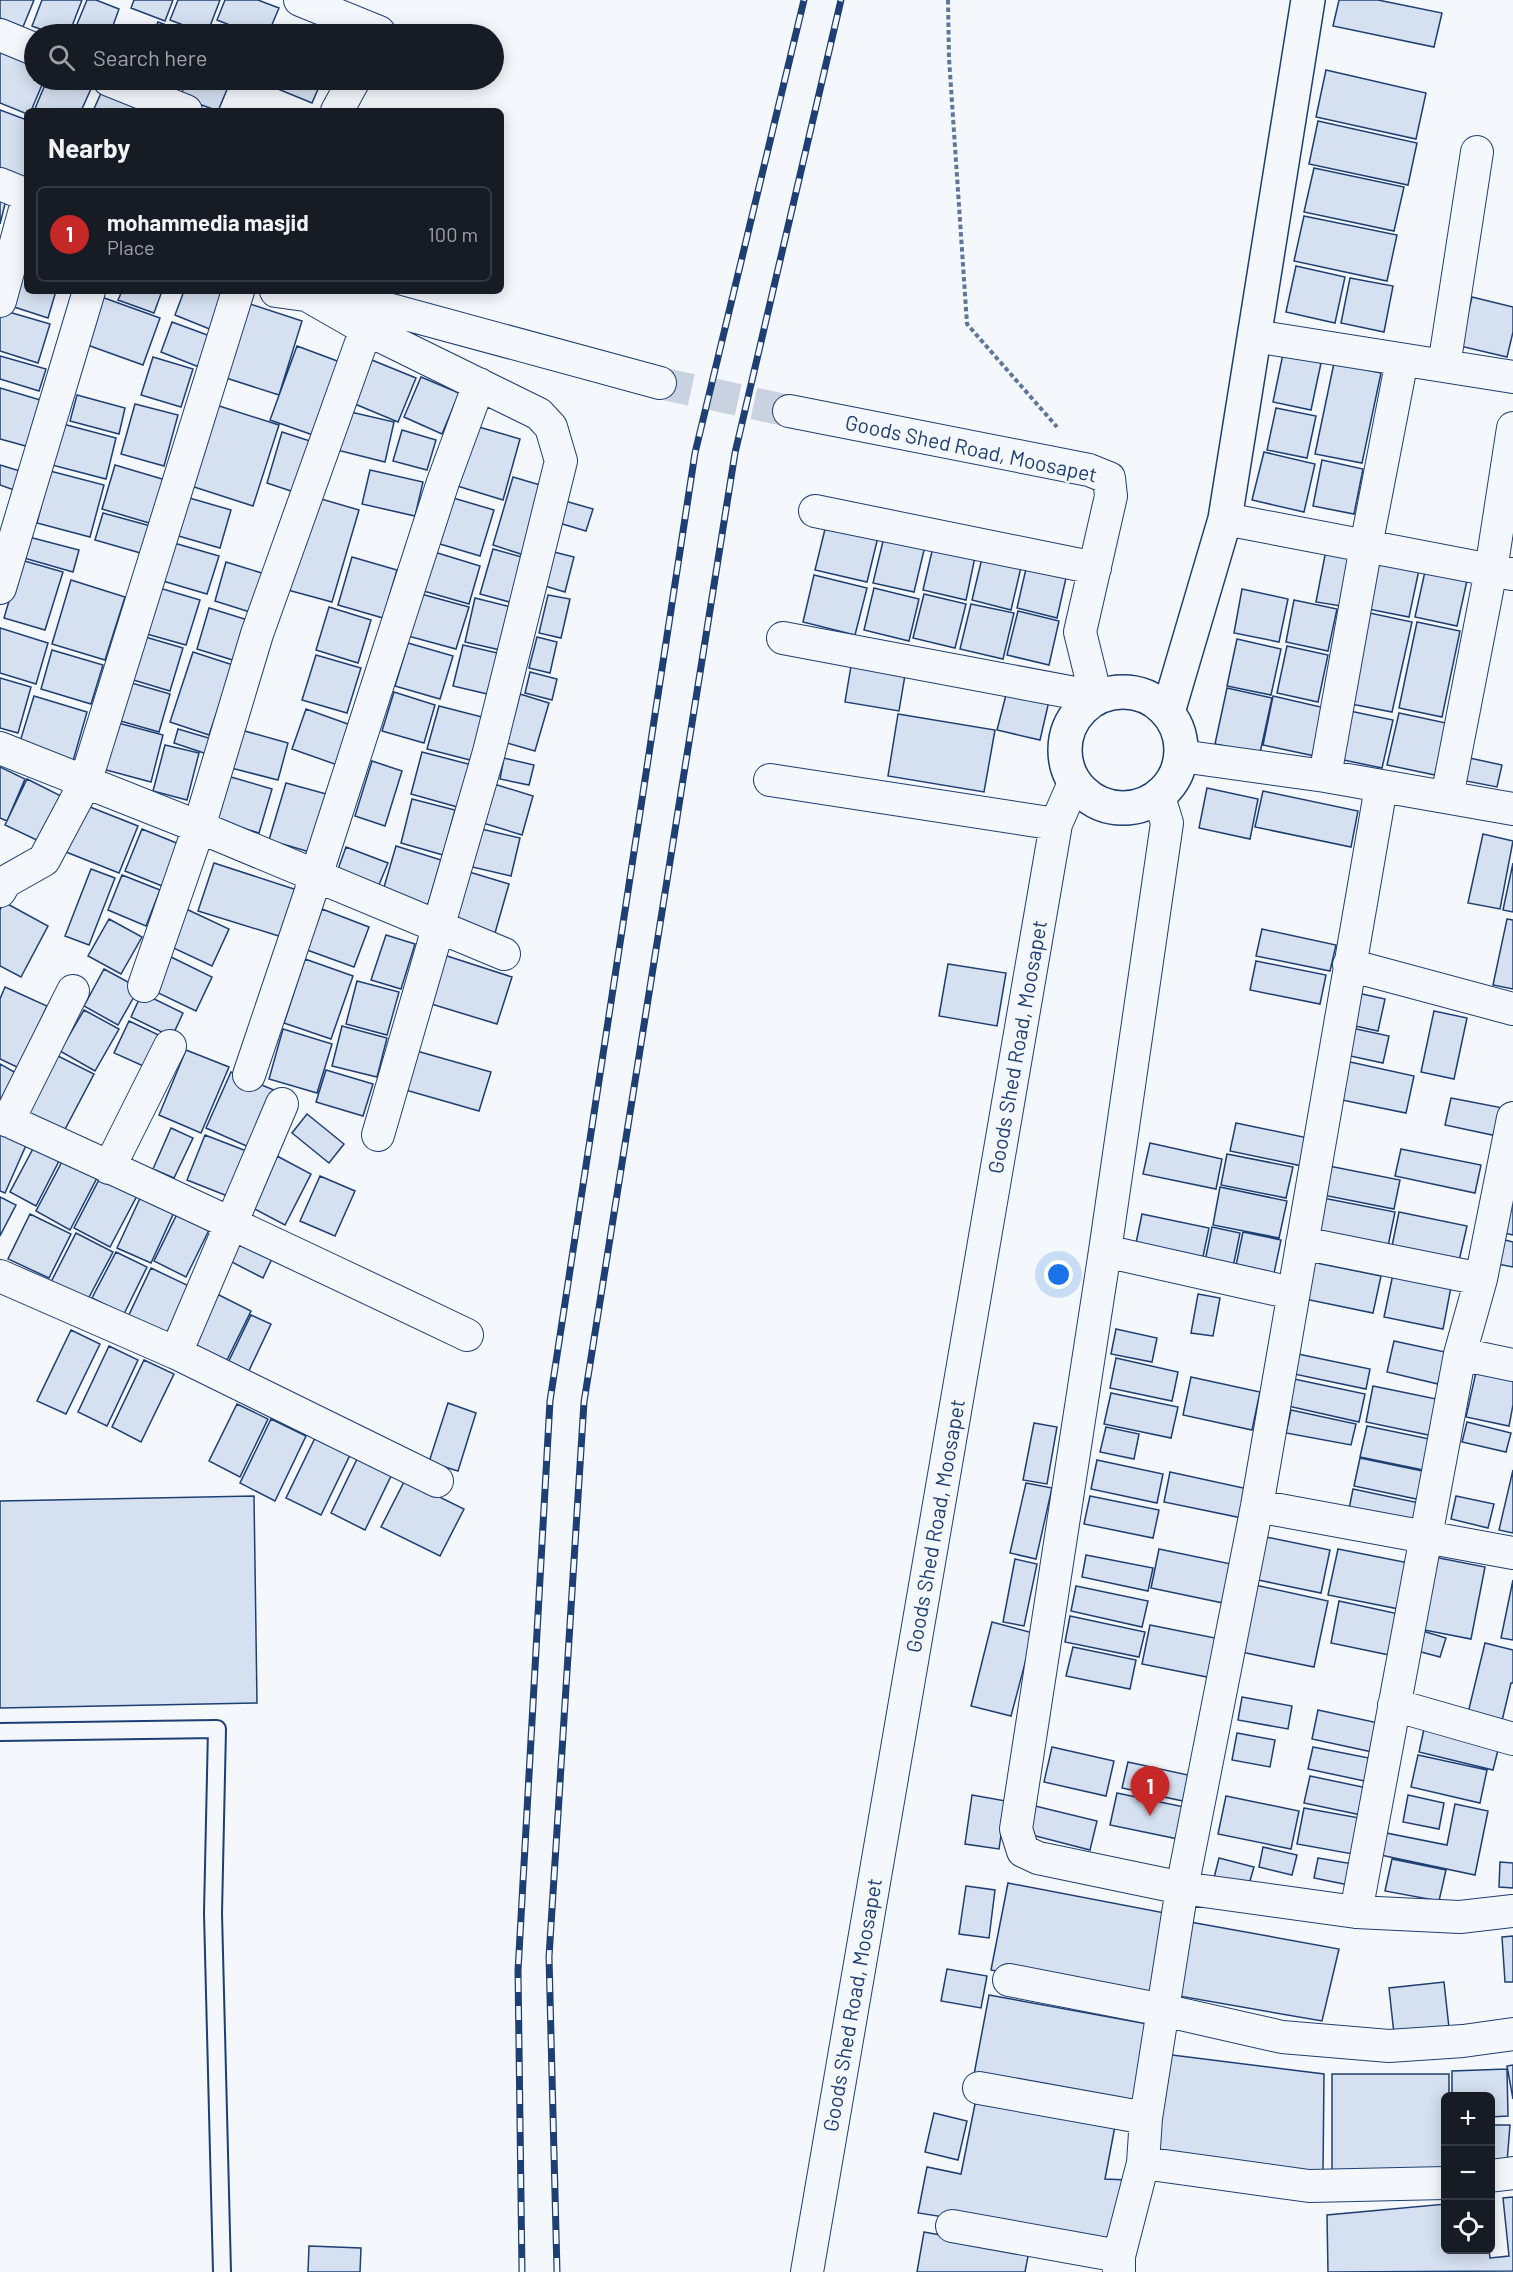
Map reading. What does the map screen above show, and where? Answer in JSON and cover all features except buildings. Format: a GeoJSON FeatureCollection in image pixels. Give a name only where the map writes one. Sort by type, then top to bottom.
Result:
{"type":"FeatureCollection","features":[{"type":"Feature","properties":{"kind":"street"},"geometry":{"type":"LineString","coordinates":[[300,0],[359,24]]}},
{"type":"Feature","properties":{"kind":"street"},"geometry":{"type":"LineString","coordinates":[[1168,712],[1225,519],[1308,0]]}},
{"type":"Feature","properties":{"kind":"street"},"geometry":{"type":"LineString","coordinates":[[0,34],[24,45]]}},
{"type":"Feature","properties":{"kind":"street"},"geometry":{"type":"LineString","coordinates":[[134,90],[179,108]]}},
{"type":"Feature","properties":{"kind":"street"},"geometry":{"type":"LineString","coordinates":[[339,108],[349,90]]}},
{"type":"Feature","properties":{"kind":"street"},"geometry":{"type":"LineString","coordinates":[[1444,366],[1477,152]]}},
{"type":"Feature","properties":{"kind":"street"},"geometry":{"type":"LineString","coordinates":[[0,184],[24,194]]}},
{"type":"Feature","properties":{"kind":"street"},"geometry":{"type":"LineString","coordinates":[[0,301],[24,213]]}},
{"type":"Feature","properties":{"kind":"street"},"geometry":{"type":"LineString","coordinates":[[0,588],[88,294]]}},
{"type":"Feature","properties":{"kind":"street"},"geometry":{"type":"LineString","coordinates":[[0,891],[5,882],[44,860],[85,783],[237,294]]}},
{"type":"Feature","properties":{"kind":"street"},"geometry":{"type":"LineString","coordinates":[[295,294],[539,414],[551,427],[561,461],[489,752],[378,1135]]}},
{"type":"Feature","properties":{"kind":"street"},"geometry":{"type":"LineString","coordinates":[[304,294],[369,304],[660,383]]}},
{"type":"Feature","properties":{"kind":"street"},"geometry":{"type":"LineString","coordinates":[[144,986],[199,827],[257,634],[366,328]]}},
{"type":"Feature","properties":{"kind":"street"},"geometry":{"type":"LineString","coordinates":[[1254,336],[1513,377]]}},
{"type":"Feature","properties":{"kind":"street"},"geometry":{"type":"LineString","coordinates":[[1325,776],[1402,360]]}},
{"type":"Feature","properties":{"kind":"street"},"geometry":{"type":"LineString","coordinates":[[249,1075],[316,876],[443,482],[479,384]]}},
{"type":"Feature","properties":{"kind":"street","name":"Goods Shed Road, Moosapet"},"geometry":{"type":"LineString","coordinates":[[789,411],[1089,470],[1109,478],[1111,496],[1080,632],[1096,697]]}},
{"type":"Feature","properties":{"kind":"street"},"geometry":{"type":"LineString","coordinates":[[1447,797],[1502,572],[1513,428]]}},
{"type":"Feature","properties":{"kind":"street"},"geometry":{"type":"LineString","coordinates":[[814,511],[1095,568]]}},
{"type":"Feature","properties":{"kind":"street"},"geometry":{"type":"LineString","coordinates":[[1225,519],[1502,572]]}},
{"type":"Feature","properties":{"kind":"street"},"geometry":{"type":"LineString","coordinates":[[783,638],[1096,697]]}},
{"type":"Feature","properties":{"kind":"street"},"geometry":{"type":"LineString","coordinates":[[1115,692],[1135,692],[1153,699],[1168,712],[1178,728],[1182,747],[1180,766],[1172,783],[1159,797],[1142,806],[1124,809],[1105,806],[1088,797],[1074,783],[1066,765],[1065,745],[1070,726],[1080,710],[1096,697],[1115,692]]}},
{"type":"Feature","properties":{"kind":"street"},"geometry":{"type":"LineString","coordinates":[[0,748],[199,827],[504,954]]}},
{"type":"Feature","properties":{"kind":"street"},"geometry":{"type":"LineString","coordinates":[[1181,756],[1325,776],[1513,809]]}},
{"type":"Feature","properties":{"kind":"street"},"geometry":{"type":"LineString","coordinates":[[770,780],[1056,824]]}},
{"type":"Feature","properties":{"kind":"street","name":"Goods Shed Road, Moosapet"},"geometry":{"type":"LineString","coordinates":[[807,2272],[1056,824],[1074,783]]}},
{"type":"Feature","properties":{"kind":"street"},"geometry":{"type":"LineString","coordinates":[[951,2226],[1119,2264],[1143,2163],[1146,2118],[1182,1888],[1257,1506],[1381,787]]}},
{"type":"Feature","properties":{"kind":"street"},"geometry":{"type":"LineString","coordinates":[[1159,797],[1167,823],[1106,1251],[1016,1829],[1023,1851],[1038,1858],[1182,1888],[1356,1912],[1460,1917],[1513,1911]]}},
{"type":"Feature","properties":{"kind":"street"},"geometry":{"type":"LineString","coordinates":[[1349,965],[1513,1009]]}},
{"type":"Feature","properties":{"kind":"street"},"geometry":{"type":"LineString","coordinates":[[73,992],[4,1119],[231,1222],[467,1335]]}},
{"type":"Feature","properties":{"kind":"street"},"geometry":{"type":"LineString","coordinates":[[109,1168],[170,1046]]}},
{"type":"Feature","properties":{"kind":"street"},"geometry":{"type":"LineString","coordinates":[[176,1353],[282,1104]]}},
{"type":"Feature","properties":{"kind":"street"},"geometry":{"type":"LineString","coordinates":[[1356,1912],[1460,1354],[1507,1185],[1513,1118]]}},
{"type":"Feature","properties":{"kind":"street"},"geometry":{"type":"LineString","coordinates":[[1302,1243],[1481,1279]]}},
{"type":"Feature","properties":{"kind":"street"},"geometry":{"type":"LineString","coordinates":[[1106,1251],[1292,1293]]}},
{"type":"Feature","properties":{"kind":"street"},"geometry":{"type":"LineString","coordinates":[[0,1276],[176,1353],[436,1481]]}},
{"type":"Feature","properties":{"kind":"street"},"geometry":{"type":"LineString","coordinates":[[1460,1354],[1513,1365]]}},
{"type":"Feature","properties":{"kind":"street"},"geometry":{"type":"LineString","coordinates":[[1257,1506],[1513,1553]]}},
{"type":"Feature","properties":{"kind":"street"},"geometry":{"type":"LineString","coordinates":[[1394,1705],[1513,1738]]}},
{"type":"Feature","properties":{"kind":"street"},"geometry":{"type":"LineString","coordinates":[[1009,1980],[1163,2010],[1282,2037],[1389,2046],[1463,2041],[1513,2034]]}},
{"type":"Feature","properties":{"kind":"street"},"geometry":{"type":"LineString","coordinates":[[979,2088],[1146,2118]]}},
{"type":"Feature","properties":{"kind":"street"},"geometry":{"type":"LineString","coordinates":[[1143,2163],[1309,2186],[1441,2183]]}},
{"type":"Feature","properties":{"kind":"street"},"geometry":{"type":"LineString","coordinates":[[1495,2175],[1513,2173]]}},
{"type":"Feature","properties":{"kind":"lane"},"geometry":{"type":"LineString","coordinates":[[0,1732],[217,1729],[213,1913],[222,2272]]}},
{"type":"Feature","properties":{"kind":"path"},"geometry":{"type":"LineString","coordinates":[[948,0],[949,58],[967,324],[1057,427]]}},
{"type":"Feature","properties":{"kind":"tunnel"},"geometry":{"type":"LineString","coordinates":[[660,383],[789,411]]}},
{"type":"Feature","properties":{"kind":"railway"},"geometry":{"type":"LineString","coordinates":[[522,2272],[518,1971],[550,1401],[695,453],[804,0]]}},
{"type":"Feature","properties":{"kind":"railway"},"geometry":{"type":"LineString","coordinates":[[557,2272],[549,1957],[584,1402],[735,453],[841,0]]}},
{"type":"Feature","properties":{"kind":"place","name":"mohammedia masjid"},"geometry":{"type":"Point","coordinates":[1150,1816]}}]}
